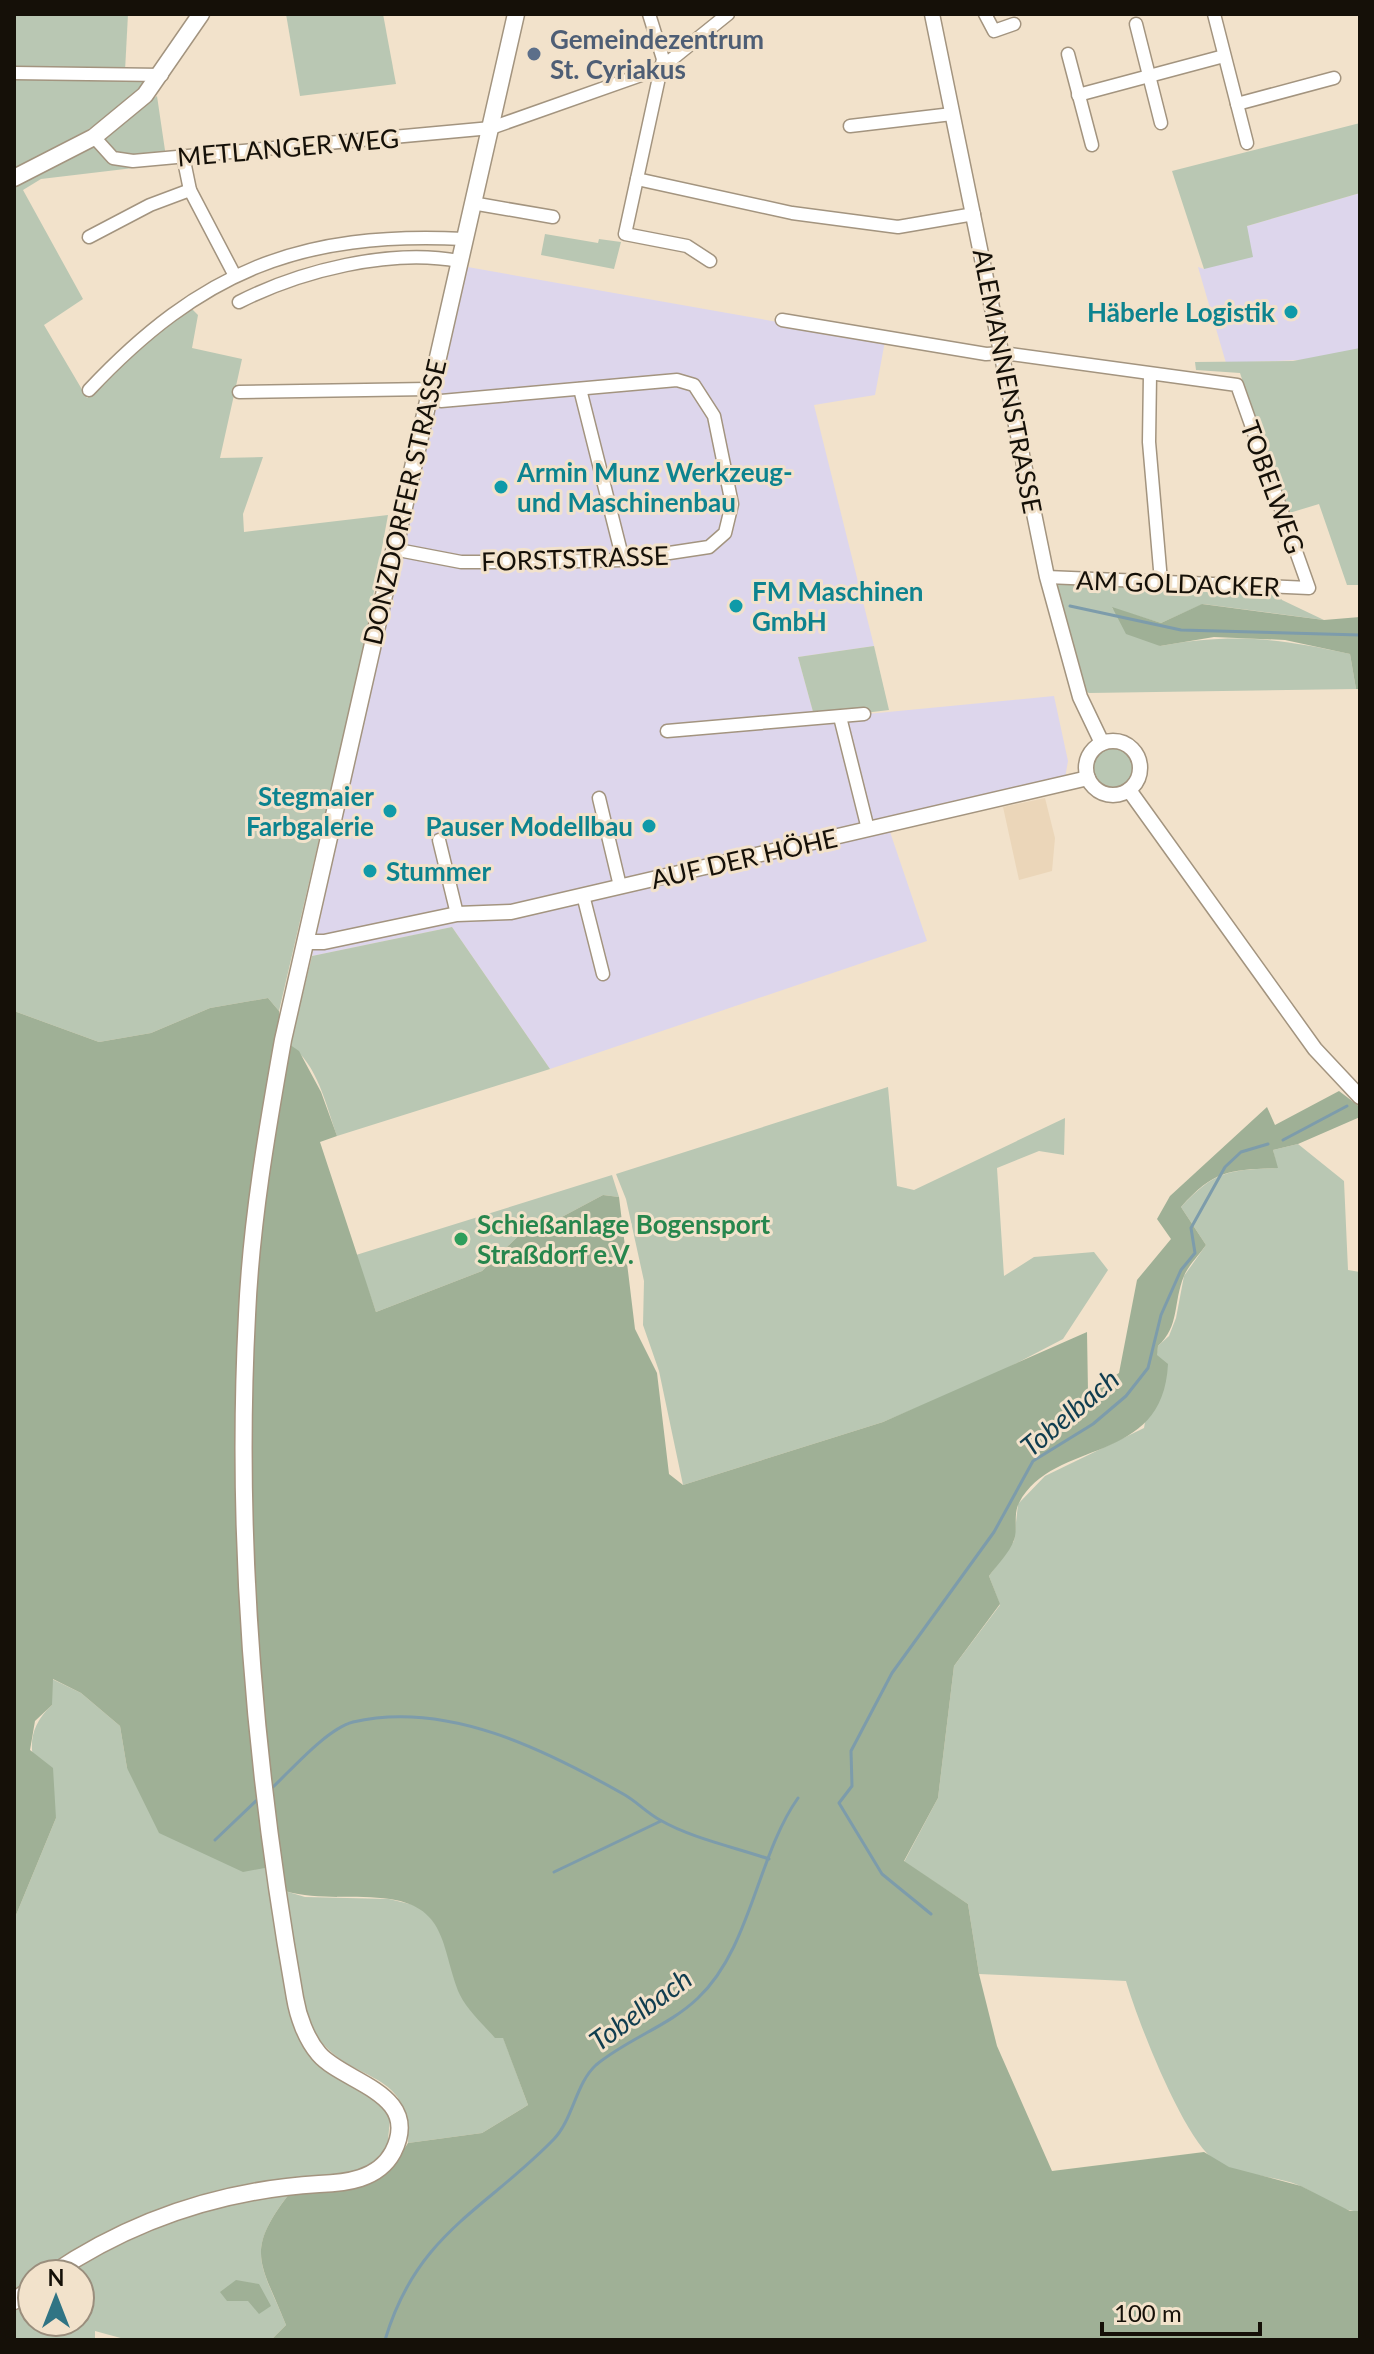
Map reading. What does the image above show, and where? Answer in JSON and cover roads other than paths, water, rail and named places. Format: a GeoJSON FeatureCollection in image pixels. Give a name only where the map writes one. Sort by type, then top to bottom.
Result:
{"type":"FeatureCollection","features":[{"type":"Feature","properties":{"kind":"main road"},"geometry":{"type":"LineString","coordinates":[[14,178],[94,137],[145,95],[162,75],[201,14]]}},
{"type":"Feature","properties":{"kind":"main road","name":"DONZDORFER STRASSE"},"geometry":{"type":"LineString","coordinates":[[80,2258],[129,2230],[197,2204],[277,2188],[338,2183],[366,2177],[393,2153],[396,2139],[397,2122],[390,2103],[381,2093],[319,2055],[296,2008],[274,1875],[253,1685],[245,1486],[247,1314],[265,1146],[294,991],[393,549],[435,395],[459,261],[516,14]]}},
{"type":"Feature","properties":{"kind":"street"},"geometry":{"type":"LineString","coordinates":[[649,14],[663,59],[625,234],[687,246],[710,261]]}},
{"type":"Feature","properties":{"kind":"street","name":"METLANGER WEG"},"geometry":{"type":"LineString","coordinates":[[94,137],[118,161],[491,128],[661,68],[728,14]]}},
{"type":"Feature","properties":{"kind":"street","name":"ALEMANNENSTRASSE"},"geometry":{"type":"LineString","coordinates":[[932,14],[1047,577],[1072,674],[1102,743]]}},
{"type":"Feature","properties":{"kind":"street"},"geometry":{"type":"LineString","coordinates":[[985,14],[994,31],[1014,24]]}},
{"type":"Feature","properties":{"kind":"street"},"geometry":{"type":"LineString","coordinates":[[1218,15],[1224,56],[1247,143]]}},
{"type":"Feature","properties":{"kind":"street"},"geometry":{"type":"LineString","coordinates":[[1136,24],[1161,123]]}},
{"type":"Feature","properties":{"kind":"street"},"geometry":{"type":"LineString","coordinates":[[1068,54],[1092,145]]}},
{"type":"Feature","properties":{"kind":"street"},"geometry":{"type":"LineString","coordinates":[[1078,95],[1224,56]]}},
{"type":"Feature","properties":{"kind":"street"},"geometry":{"type":"LineString","coordinates":[[14,73],[162,75]]}},
{"type":"Feature","properties":{"kind":"street"},"geometry":{"type":"LineString","coordinates":[[1237,104],[1334,78]]}},
{"type":"Feature","properties":{"kind":"street"},"geometry":{"type":"LineString","coordinates":[[850,126],[952,114]]}},
{"type":"Feature","properties":{"kind":"street"},"geometry":{"type":"LineString","coordinates":[[183,156],[190,190],[234,274]]}},
{"type":"Feature","properties":{"kind":"street"},"geometry":{"type":"LineString","coordinates":[[637,179],[792,213],[898,227],[974,214]]}},
{"type":"Feature","properties":{"kind":"street"},"geometry":{"type":"LineString","coordinates":[[89,237],[150,205],[190,190]]}},
{"type":"Feature","properties":{"kind":"street"},"geometry":{"type":"LineString","coordinates":[[472,203],[553,217]]}},
{"type":"Feature","properties":{"kind":"street"},"geometry":{"type":"LineString","coordinates":[[89,390],[170,314],[234,274],[339,243],[464,239]]}},
{"type":"Feature","properties":{"kind":"street"},"geometry":{"type":"LineString","coordinates":[[239,302],[291,279],[338,268],[402,258],[459,261]]}},
{"type":"Feature","properties":{"kind":"street"},"geometry":{"type":"LineString","coordinates":[[782,320],[986,354],[1003,353],[1150,375],[1149,442],[1161,581]]}},
{"type":"Feature","properties":{"kind":"street","name":"TOBELWEG"},"geometry":{"type":"LineString","coordinates":[[1150,375],[1237,385],[1309,588]]}},
{"type":"Feature","properties":{"kind":"street","name":"FORSTSTRASSE"},"geometry":{"type":"LineString","coordinates":[[239,392],[435,395],[580,389],[677,380],[694,385],[714,416],[732,504],[725,533],[709,547],[623,560],[461,562],[393,549]]}},
{"type":"Feature","properties":{"kind":"street"},"geometry":{"type":"LineString","coordinates":[[580,389],[623,560]]}},
{"type":"Feature","properties":{"kind":"street","name":"AM GOLDACKER"},"geometry":{"type":"LineString","coordinates":[[1047,577],[1309,588]]}},
{"type":"Feature","properties":{"kind":"street"},"geometry":{"type":"LineString","coordinates":[[667,731],[864,714]]}},
{"type":"Feature","properties":{"kind":"street","name":"AUF DER HÖHE"},"geometry":{"type":"LineString","coordinates":[[840,717],[868,829]]}},
{"type":"Feature","properties":{"kind":"street"},"geometry":{"type":"LineString","coordinates":[[1119,742],[1136,754],[1139,776],[1129,790],[1105,794],[1088,778],[1089,755],[1102,743],[1119,742]]}},
{"type":"Feature","properties":{"kind":"street","name":"AUF DER HÖHE"},"geometry":{"type":"LineString","coordinates":[[306,942],[324,942],[457,914],[511,912],[1088,778]]}},
{"type":"Feature","properties":{"kind":"street"},"geometry":{"type":"LineString","coordinates":[[1129,790],[1315,1049],[1360,1097]]}},
{"type":"Feature","properties":{"kind":"street","name":"AUF DER HÖHE"},"geometry":{"type":"LineString","coordinates":[[599,798],[620,886]]}},
{"type":"Feature","properties":{"kind":"street"},"geometry":{"type":"LineString","coordinates":[[439,840],[457,914]]}},
{"type":"Feature","properties":{"kind":"street"},"geometry":{"type":"LineString","coordinates":[[583,895],[603,974]]}},
{"type":"Feature","properties":{"kind":"waterway"},"geometry":{"type":"LineString","coordinates":[[1070,606],[1181,630],[1360,635]]}},
{"type":"Feature","properties":{"kind":"waterway","name":"Tobelbach"},"geometry":{"type":"LineString","coordinates":[[1283,1140],[1347,1106]]}},
{"type":"Feature","properties":{"kind":"waterway","name":"Tobelbach"},"geometry":{"type":"LineString","coordinates":[[931,1914],[882,1874],[839,1803],[852,1786],[851,1751],[892,1673],[994,1532],[1033,1461],[1093,1424],[1126,1396],[1148,1368],[1161,1315],[1181,1270],[1195,1253],[1191,1228],[1225,1167],[1241,1152],[1268,1144]]}},
{"type":"Feature","properties":{"kind":"waterway"},"geometry":{"type":"LineString","coordinates":[[273,1787],[311,1750],[343,1726],[388,1717],[424,1718],[495,1733],[529,1746],[625,1795],[672,1826],[769,1859]]}},
{"type":"Feature","properties":{"kind":"waterway","name":"Tobelbach"},"geometry":{"type":"LineString","coordinates":[[385,2340],[399,2304],[434,2248],[554,2139],[566,2122],[584,2081],[596,2065],[687,2008],[716,1977],[742,1928],[784,1821],[798,1798]]}},
{"type":"Feature","properties":{"kind":"waterway"},"geometry":{"type":"LineString","coordinates":[[215,1840],[258,1799]]}},
{"type":"Feature","properties":{"kind":"waterway"},"geometry":{"type":"LineString","coordinates":[[554,1872],[661,1821]]}},
{"type":"Feature","properties":{"kind":"place","name":"Gemeindezentrum St. Cyriakus"},"geometry":{"type":"Point","coordinates":[534,54]}},
{"type":"Feature","properties":{"kind":"place","name":"Häberle Logistik"},"geometry":{"type":"Point","coordinates":[1291,312]}},
{"type":"Feature","properties":{"kind":"place","name":"Armin Munz Werkzeug- und Maschinenbau"},"geometry":{"type":"Point","coordinates":[501,487]}},
{"type":"Feature","properties":{"kind":"place","name":"FM Maschinen GmbH"},"geometry":{"type":"Point","coordinates":[736,606]}},
{"type":"Feature","properties":{"kind":"place","name":"Stegmaier Farbgalerie"},"geometry":{"type":"Point","coordinates":[390,811]}},
{"type":"Feature","properties":{"kind":"place","name":"Pauser Modellbau"},"geometry":{"type":"Point","coordinates":[649,826]}},
{"type":"Feature","properties":{"kind":"place","name":"Stummer"},"geometry":{"type":"Point","coordinates":[370,871]}},
{"type":"Feature","properties":{"kind":"place","name":"Schießanlage Bogensport Straßdorf e.V."},"geometry":{"type":"Point","coordinates":[461,1239]}}]}
